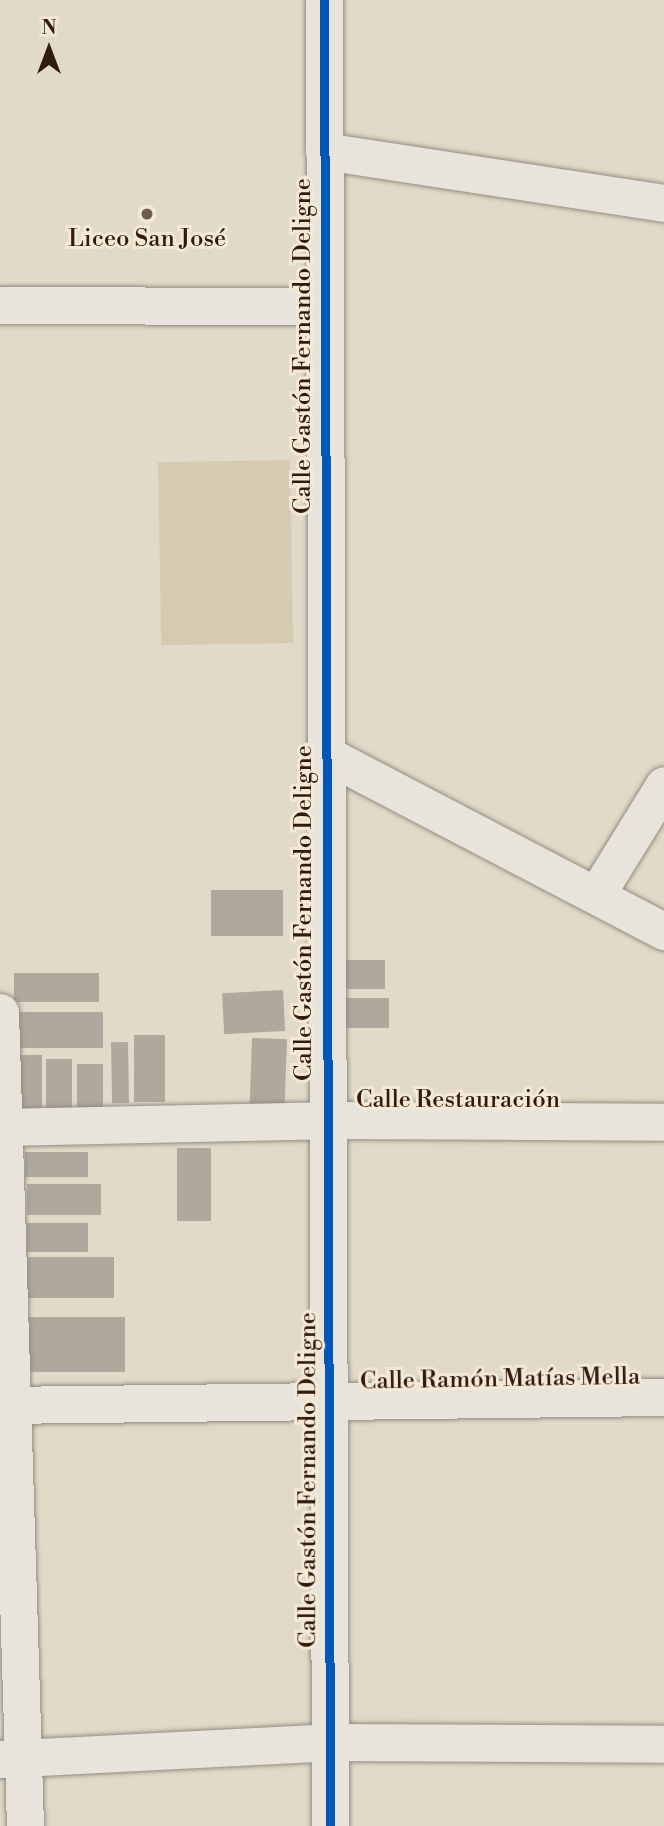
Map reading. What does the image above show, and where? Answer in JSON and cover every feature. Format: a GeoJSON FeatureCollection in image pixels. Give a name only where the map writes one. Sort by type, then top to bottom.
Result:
{"type":"FeatureCollection","features":[{"type":"Feature","properties":{"kind":"street","name":"Calle Gastón Fernando Deligne"},"geometry":{"type":"LineString","coordinates":[[324,0],[323,753],[330,1826]]}},
{"type":"Feature","properties":{"kind":"street"},"geometry":{"type":"LineString","coordinates":[[324,151],[664,203]]}},
{"type":"Feature","properties":{"kind":"street"},"geometry":{"type":"LineString","coordinates":[[0,305],[324,306]]}},
{"type":"Feature","properties":{"kind":"street"},"geometry":{"type":"LineString","coordinates":[[323,753],[664,931]]}},
{"type":"Feature","properties":{"kind":"street"},"geometry":{"type":"LineString","coordinates":[[596,895],[664,785]]}},
{"type":"Feature","properties":{"kind":"street"},"geometry":{"type":"LineString","coordinates":[[0,1012],[11,1759],[25,1826]]}},
{"type":"Feature","properties":{"kind":"street","name":"Calle Restauración"},"geometry":{"type":"LineString","coordinates":[[1,1127],[326,1120],[664,1122]]}},
{"type":"Feature","properties":{"kind":"street","name":"Calle Ramón Matías Mella"},"geometry":{"type":"LineString","coordinates":[[5,1405],[664,1397]]}},
{"type":"Feature","properties":{"kind":"street"},"geometry":{"type":"LineString","coordinates":[[11,1759],[330,1742],[664,1744]]}},
{"type":"Feature","properties":{"kind":"shaded area"},"geometry":{"type":"Polygon","coordinates":[[[290,460],[293,643],[161,645],[158,462],[290,460]]]}},
{"type":"Feature","properties":{"kind":"building"},"geometry":{"type":"Polygon","coordinates":[[[211,890],[283,890],[283,936],[211,936],[211,890]]]}},
{"type":"Feature","properties":{"kind":"building"},"geometry":{"type":"Polygon","coordinates":[[[342,960],[385,960],[385,989],[342,989],[342,960]]]}},
{"type":"Feature","properties":{"kind":"building"},"geometry":{"type":"Polygon","coordinates":[[[14,973],[99,973],[99,1002],[14,1002],[14,973]]]}},
{"type":"Feature","properties":{"kind":"building"},"geometry":{"type":"Polygon","coordinates":[[[283,990],[285,1031],[224,1034],[222,993],[283,990]]]}},
{"type":"Feature","properties":{"kind":"building"},"geometry":{"type":"Polygon","coordinates":[[[341,998],[389,998],[389,1028],[341,1028],[341,998]]]}},
{"type":"Feature","properties":{"kind":"building"},"geometry":{"type":"Polygon","coordinates":[[[16,1012],[103,1012],[103,1048],[16,1048],[16,1012]]]}},
{"type":"Feature","properties":{"kind":"building"},"geometry":{"type":"Polygon","coordinates":[[[134,1035],[165,1035],[165,1102],[134,1102],[134,1035]]]}},
{"type":"Feature","properties":{"kind":"building"},"geometry":{"type":"Polygon","coordinates":[[[252,1038],[287,1039],[285,1105],[250,1104],[252,1038]]]}},
{"type":"Feature","properties":{"kind":"building"},"geometry":{"type":"Polygon","coordinates":[[[111,1042],[128,1042],[129,1103],[112,1103],[111,1042]]]}},
{"type":"Feature","properties":{"kind":"building"},"geometry":{"type":"Polygon","coordinates":[[[16,1055],[42,1055],[42,1112],[16,1112],[16,1055]]]}},
{"type":"Feature","properties":{"kind":"building"},"geometry":{"type":"Polygon","coordinates":[[[46,1059],[72,1059],[72,1114],[46,1114],[46,1059]]]}},
{"type":"Feature","properties":{"kind":"building"},"geometry":{"type":"Polygon","coordinates":[[[77,1064],[103,1064],[103,1114],[77,1114],[77,1064]]]}},
{"type":"Feature","properties":{"kind":"building"},"geometry":{"type":"Polygon","coordinates":[[[177,1148],[211,1148],[211,1221],[177,1221],[177,1148]]]}},
{"type":"Feature","properties":{"kind":"building"},"geometry":{"type":"Polygon","coordinates":[[[25,1152],[88,1152],[88,1177],[25,1177],[25,1152]]]}},
{"type":"Feature","properties":{"kind":"building"},"geometry":{"type":"Polygon","coordinates":[[[27,1184],[101,1184],[101,1215],[27,1215],[27,1184]]]}},
{"type":"Feature","properties":{"kind":"building"},"geometry":{"type":"Polygon","coordinates":[[[27,1223],[88,1223],[88,1252],[27,1252],[27,1223]]]}},
{"type":"Feature","properties":{"kind":"building"},"geometry":{"type":"Polygon","coordinates":[[[27,1257],[114,1257],[114,1298],[27,1298],[27,1257]]]}},
{"type":"Feature","properties":{"kind":"building"},"geometry":{"type":"Polygon","coordinates":[[[27,1317],[125,1317],[125,1372],[27,1372],[27,1317]]]}},
{"type":"Feature","properties":{"kind":"cycle path"},"geometry":{"type":"LineString","coordinates":[[324,0],[330,1826]]}},
{"type":"Feature","properties":{"kind":"place","name":"Liceo San José"},"geometry":{"type":"Point","coordinates":[147,214]}}]}
